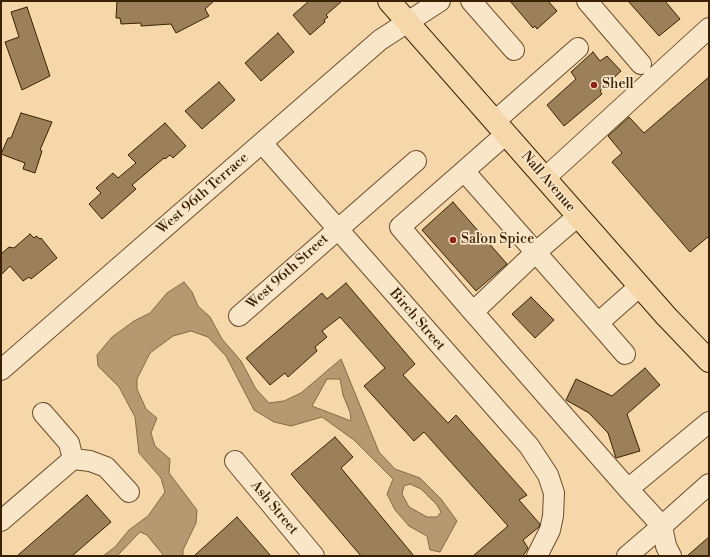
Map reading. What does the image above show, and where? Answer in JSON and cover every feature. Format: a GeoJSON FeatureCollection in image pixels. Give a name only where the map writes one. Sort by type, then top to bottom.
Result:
{"type":"FeatureCollection","features":[{"type":"Feature","properties":{"kind":"main road","name":"Nall Avenue"},"geometry":{"type":"LineString","coordinates":[[389,1],[640,286],[709,361]]}},
{"type":"Feature","properties":{"kind":"street","name":"West 96th Terrace"},"geometry":{"type":"LineString","coordinates":[[1,370],[380,40],[440,1]]}},
{"type":"Feature","properties":{"kind":"street"},"geometry":{"type":"LineString","coordinates":[[471,1],[514,50]]}},
{"type":"Feature","properties":{"kind":"street"},"geometry":{"type":"LineString","coordinates":[[587,1],[641,64]]}},
{"type":"Feature","properties":{"kind":"street"},"geometry":{"type":"LineString","coordinates":[[545,178],[709,28]]}},
{"type":"Feature","properties":{"kind":"street"},"geometry":{"type":"LineString","coordinates":[[578,48],[500,128],[464,171],[400,227],[662,526],[666,546],[672,556]]}},
{"type":"Feature","properties":{"kind":"street","name":"Birch Street"},"geometry":{"type":"LineString","coordinates":[[262,143],[529,446],[548,475],[554,493],[554,505],[550,530],[537,556]]}},
{"type":"Feature","properties":{"kind":"street","name":"West 96th Street"},"geometry":{"type":"LineString","coordinates":[[239,316],[416,161]]}},
{"type":"Feature","properties":{"kind":"street"},"geometry":{"type":"LineString","coordinates":[[464,171],[625,354]]}},
{"type":"Feature","properties":{"kind":"street"},"geometry":{"type":"LineString","coordinates":[[473,312],[535,253],[578,216]]}},
{"type":"Feature","properties":{"kind":"street"},"geometry":{"type":"LineString","coordinates":[[598,322],[640,286]]}},
{"type":"Feature","properties":{"kind":"street"},"geometry":{"type":"LineString","coordinates":[[43,413],[69,443],[73,459]]}},
{"type":"Feature","properties":{"kind":"street"},"geometry":{"type":"LineString","coordinates":[[628,489],[709,422]]}},
{"type":"Feature","properties":{"kind":"street"},"geometry":{"type":"LineString","coordinates":[[1,521],[73,459],[90,461],[106,467],[129,492]]}},
{"type":"Feature","properties":{"kind":"street","name":"Ash Street"},"geometry":{"type":"LineString","coordinates":[[235,461],[314,556]]}},
{"type":"Feature","properties":{"kind":"street"},"geometry":{"type":"LineString","coordinates":[[627,556],[709,484]]}},
{"type":"Feature","properties":{"kind":"shaded area"},"geometry":{"type":"Polygon","coordinates":[[[184,282],[192,292],[198,306],[210,317],[222,339],[241,361],[256,389],[269,403],[284,401],[301,393],[341,359],[379,452],[395,469],[420,478],[441,499],[457,521],[440,552],[430,550],[427,536],[409,526],[395,510],[387,494],[393,479],[354,440],[322,417],[291,426],[274,422],[254,410],[226,356],[208,337],[191,331],[173,336],[150,353],[137,379],[137,389],[146,409],[157,418],[151,433],[155,446],[170,459],[169,473],[197,510],[196,523],[183,550],[183,556],[164,556],[147,535],[140,532],[117,556],[103,556],[115,547],[129,530],[148,516],[165,492],[161,478],[139,453],[135,417],[119,387],[98,366],[97,355],[112,337],[134,321],[150,313],[167,293],[184,282]],[[327,379],[312,406],[351,421],[350,412],[343,395],[340,379],[327,379]],[[410,484],[404,486],[402,494],[409,507],[427,517],[437,517],[441,512],[437,505],[421,489],[410,484]]]}},
{"type":"Feature","properties":{"kind":"building"},"geometry":{"type":"Polygon","coordinates":[[[117,1],[214,1],[205,9],[209,16],[176,33],[171,24],[141,26],[141,23],[121,24],[120,18],[116,18],[117,1]]]}},
{"type":"Feature","properties":{"kind":"building"},"geometry":{"type":"Polygon","coordinates":[[[309,1],[342,1],[326,15],[328,17],[324,20],[325,22],[310,35],[293,15],[309,1]]]}},
{"type":"Feature","properties":{"kind":"building"},"geometry":{"type":"Polygon","coordinates":[[[510,1],[548,1],[557,11],[537,29],[535,26],[533,28],[510,1]]]}},
{"type":"Feature","properties":{"kind":"building"},"geometry":{"type":"Polygon","coordinates":[[[628,1],[665,1],[680,19],[659,36],[628,1]]]}},
{"type":"Feature","properties":{"kind":"building"},"geometry":{"type":"Polygon","coordinates":[[[27,7],[50,76],[22,90],[5,42],[19,37],[11,12],[27,7]]]}},
{"type":"Feature","properties":{"kind":"building"},"geometry":{"type":"Polygon","coordinates":[[[278,33],[294,52],[261,81],[245,63],[278,33]]]}},
{"type":"Feature","properties":{"kind":"building"},"geometry":{"type":"Polygon","coordinates":[[[593,52],[600,61],[607,56],[621,71],[600,91],[602,94],[564,126],[547,105],[576,79],[571,72],[593,52]]]}},
{"type":"Feature","properties":{"kind":"building"},"geometry":{"type":"Polygon","coordinates":[[[709,77],[709,236],[690,252],[612,162],[622,153],[608,136],[629,117],[644,133],[709,77]]]}},
{"type":"Feature","properties":{"kind":"building"},"geometry":{"type":"Polygon","coordinates":[[[219,82],[235,100],[202,129],[185,111],[219,82]]]}},
{"type":"Feature","properties":{"kind":"building"},"geometry":{"type":"Polygon","coordinates":[[[21,113],[52,122],[40,150],[42,151],[35,173],[23,169],[25,163],[1,154],[8,138],[11,138],[21,113]]]}},
{"type":"Feature","properties":{"kind":"building"},"geometry":{"type":"Polygon","coordinates":[[[165,123],[186,146],[173,158],[170,155],[165,159],[164,158],[132,185],[136,189],[102,219],[89,204],[101,193],[96,188],[113,173],[118,178],[136,163],[128,155],[165,123]]]}},
{"type":"Feature","properties":{"kind":"building"},"geometry":{"type":"Polygon","coordinates":[[[453,202],[507,264],[476,291],[422,230],[453,202]]]}},
{"type":"Feature","properties":{"kind":"building"},"geometry":{"type":"Polygon","coordinates":[[[30,234],[34,238],[36,236],[40,239],[41,238],[57,258],[31,279],[29,277],[23,281],[10,266],[1,275],[1,254],[9,247],[14,248],[30,234]]]}},
{"type":"Feature","properties":{"kind":"building"},"geometry":{"type":"Polygon","coordinates":[[[346,283],[415,364],[403,375],[448,423],[456,415],[527,495],[519,500],[540,524],[539,527],[523,540],[528,548],[523,556],[473,556],[508,526],[424,432],[414,441],[364,386],[385,368],[340,317],[322,331],[327,337],[315,347],[317,351],[288,377],[285,373],[270,385],[246,358],[322,293],[327,299],[346,283]]]}},
{"type":"Feature","properties":{"kind":"building"},"geometry":{"type":"Polygon","coordinates":[[[531,297],[554,320],[535,338],[512,314],[531,297]]]}},
{"type":"Feature","properties":{"kind":"building"},"geometry":{"type":"Polygon","coordinates":[[[645,368],[660,385],[627,414],[640,451],[616,458],[608,433],[589,413],[566,400],[576,379],[612,396],[645,368]]]}},
{"type":"Feature","properties":{"kind":"building"},"geometry":{"type":"Polygon","coordinates":[[[335,437],[353,457],[341,468],[414,556],[361,556],[291,474],[335,437]]]}},
{"type":"Feature","properties":{"kind":"building"},"geometry":{"type":"Polygon","coordinates":[[[87,495],[111,522],[72,556],[17,556],[87,495]]]}},
{"type":"Feature","properties":{"kind":"building"},"geometry":{"type":"Polygon","coordinates":[[[237,517],[271,556],[194,556],[237,517]]]}},
{"type":"Feature","properties":{"kind":"building"},"geometry":{"type":"Polygon","coordinates":[[[709,537],[709,556],[687,556],[709,537]]]}},
{"type":"Feature","properties":{"kind":"place","name":"Shell"},"geometry":{"type":"Point","coordinates":[594,85]}},
{"type":"Feature","properties":{"kind":"place","name":"Salon Spice"},"geometry":{"type":"Point","coordinates":[453,240]}}]}
